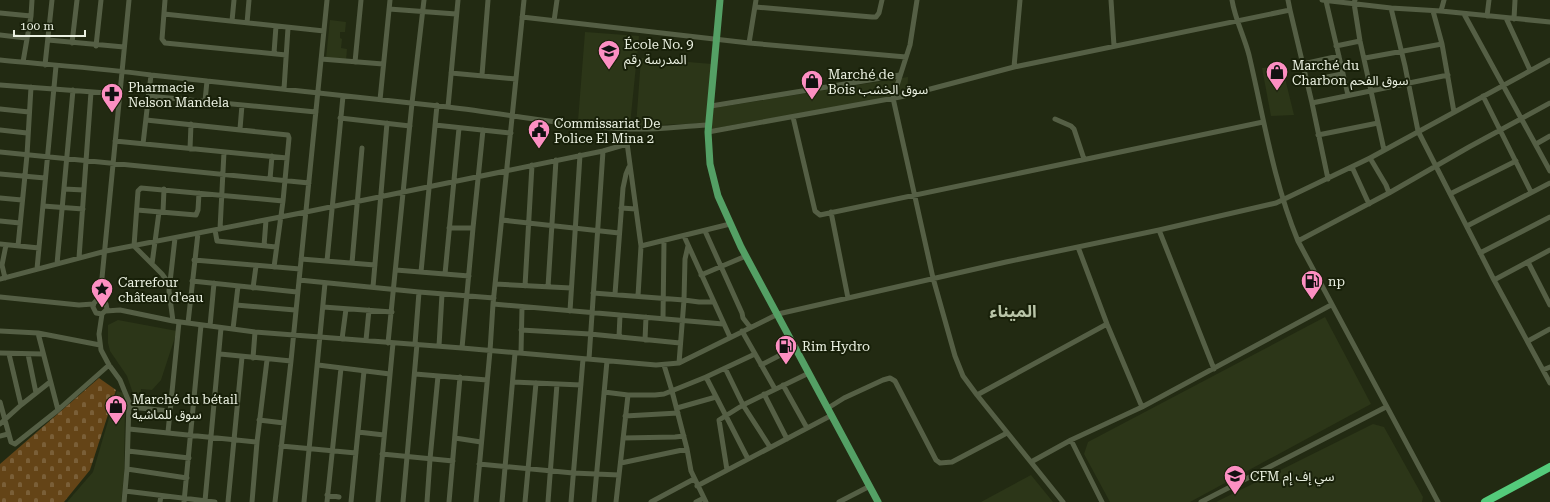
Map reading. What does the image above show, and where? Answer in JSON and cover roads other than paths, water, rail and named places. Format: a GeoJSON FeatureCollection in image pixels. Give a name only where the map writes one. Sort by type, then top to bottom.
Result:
{"type":"FeatureCollection","features":[{"type":"Feature","properties":{"kind":"highway"},"geometry":{"type":"LineString","coordinates":[[1485,502],[1550,468]]}},
{"type":"Feature","properties":{"kind":"highway"},"geometry":{"type":"LineString","coordinates":[[1495,502],[1550,473]]}},
{"type":"Feature","properties":{"kind":"main road"},"geometry":{"type":"LineString","coordinates":[[720,0],[708,128],[710,164],[718,196],[746,256],[878,502]]}},
{"type":"Feature","properties":{"kind":"street"},"geometry":{"type":"LineString","coordinates":[[23,62],[31,16],[32,0]]}},
{"type":"Feature","properties":{"kind":"street"},"geometry":{"type":"LineString","coordinates":[[45,65],[52,0]]}},
{"type":"Feature","properties":{"kind":"street"},"geometry":{"type":"LineString","coordinates":[[72,43],[77,0]]}},
{"type":"Feature","properties":{"kind":"street"},"geometry":{"type":"LineString","coordinates":[[96,46],[101,0]]}},
{"type":"Feature","properties":{"kind":"street"},"geometry":{"type":"LineString","coordinates":[[124,502],[128,451],[129,402],[120,380],[109,365],[100,345],[95,307],[101,288],[106,251],[129,0]]}},
{"type":"Feature","properties":{"kind":"street"},"geometry":{"type":"LineString","coordinates":[[165,0],[162,39],[165,43],[286,54]]}},
{"type":"Feature","properties":{"kind":"street"},"geometry":{"type":"LineString","coordinates":[[232,21],[234,0]]}},
{"type":"Feature","properties":{"kind":"street"},"geometry":{"type":"LineString","coordinates":[[247,23],[249,0]]}},
{"type":"Feature","properties":{"kind":"street"},"geometry":{"type":"LineString","coordinates":[[275,502],[291,361],[327,0]]}},
{"type":"Feature","properties":{"kind":"street"},"geometry":{"type":"LineString","coordinates":[[354,62],[361,0]]}},
{"type":"Feature","properties":{"kind":"street"},"geometry":{"type":"LineString","coordinates":[[380,100],[390,0]]}},
{"type":"Feature","properties":{"kind":"street"},"geometry":{"type":"LineString","coordinates":[[378,502],[390,374],[394,290],[412,103],[424,0]]}},
{"type":"Feature","properties":{"kind":"street"},"geometry":{"type":"LineString","coordinates":[[448,106],[458,0]]}},
{"type":"Feature","properties":{"kind":"street"},"geometry":{"type":"LineString","coordinates":[[482,75],[488,0]]}},
{"type":"Feature","properties":{"kind":"street"},"geometry":{"type":"LineString","coordinates":[[476,502],[493,304],[524,0]]}},
{"type":"Feature","properties":{"kind":"street"},"geometry":{"type":"LineString","coordinates":[[554,21],[558,0]]}},
{"type":"Feature","properties":{"kind":"street"},"geometry":{"type":"LineString","coordinates":[[749,43],[756,0]]}},
{"type":"Feature","properties":{"kind":"street"},"geometry":{"type":"LineString","coordinates":[[755,7],[876,17],[879,13],[882,0]]}},
{"type":"Feature","properties":{"kind":"street"},"geometry":{"type":"LineString","coordinates":[[917,0],[910,45],[893,98],[933,278],[955,356],[963,376],[976,395],[1063,502]]}},
{"type":"Feature","properties":{"kind":"street"},"geometry":{"type":"LineString","coordinates":[[1014,67],[1020,0]]}},
{"type":"Feature","properties":{"kind":"street"},"geometry":{"type":"LineString","coordinates":[[1111,0],[1114,46]]}},
{"type":"Feature","properties":{"kind":"street"},"geometry":{"type":"LineString","coordinates":[[1232,0],[1249,56],[1282,200],[1298,241],[1438,502]]}},
{"type":"Feature","properties":{"kind":"street"},"geometry":{"type":"LineString","coordinates":[[1288,0],[1328,178]]}},
{"type":"Feature","properties":{"kind":"street"},"geometry":{"type":"LineString","coordinates":[[1348,95],[1324,0],[1354,2],[1391,8],[1441,11],[1550,22]]}},
{"type":"Feature","properties":{"kind":"street"},"geometry":{"type":"LineString","coordinates":[[1441,11],[1444,0]]}},
{"type":"Feature","properties":{"kind":"street"},"geometry":{"type":"LineString","coordinates":[[1487,16],[1488,0]]}},
{"type":"Feature","properties":{"kind":"street"},"geometry":{"type":"LineString","coordinates":[[1514,19],[1515,0]]}},
{"type":"Feature","properties":{"kind":"street"},"geometry":{"type":"LineString","coordinates":[[1354,2],[1360,41],[1384,150]]}},
{"type":"Feature","properties":{"kind":"street"},"geometry":{"type":"LineString","coordinates":[[1391,8],[1409,83],[1418,132],[1494,280],[1550,382]]}},
{"type":"Feature","properties":{"kind":"street"},"geometry":{"type":"LineString","coordinates":[[389,9],[456,14]]}},
{"type":"Feature","properties":{"kind":"street"},"geometry":{"type":"LineString","coordinates":[[0,60],[56,66],[122,70],[151,75],[448,106],[513,117],[625,128],[708,128],[793,117],[893,98],[1014,67],[1290,10]]}},
{"type":"Feature","properties":{"kind":"street"},"geometry":{"type":"LineString","coordinates":[[1433,11],[1442,44],[1454,112]]}},
{"type":"Feature","properties":{"kind":"street"},"geometry":{"type":"LineString","coordinates":[[0,13],[31,16]]}},
{"type":"Feature","properties":{"kind":"street"},"geometry":{"type":"LineString","coordinates":[[164,14],[324,31]]}},
{"type":"Feature","properties":{"kind":"street"},"geometry":{"type":"LineString","coordinates":[[1464,14],[1550,171]]}},
{"type":"Feature","properties":{"kind":"street"},"geometry":{"type":"LineString","coordinates":[[522,17],[749,43],[906,57]]}},
{"type":"Feature","properties":{"kind":"street"},"geometry":{"type":"LineString","coordinates":[[1506,18],[1530,70]]}},
{"type":"Feature","properties":{"kind":"street"},"geometry":{"type":"LineString","coordinates":[[274,54],[276,26]]}},
{"type":"Feature","properties":{"kind":"street"},"geometry":{"type":"LineString","coordinates":[[284,89],[288,28]]}},
{"type":"Feature","properties":{"kind":"street"},"geometry":{"type":"LineString","coordinates":[[0,35],[26,38]]}},
{"type":"Feature","properties":{"kind":"street"},"geometry":{"type":"LineString","coordinates":[[48,40],[96,46],[124,47]]}},
{"type":"Feature","properties":{"kind":"street"},"geometry":{"type":"LineString","coordinates":[[1336,46],[1360,41]]}},
{"type":"Feature","properties":{"kind":"street"},"geometry":{"type":"LineString","coordinates":[[1364,58],[1442,44]]}},
{"type":"Feature","properties":{"kind":"street"},"geometry":{"type":"LineString","coordinates":[[1303,64],[1339,56]]}},
{"type":"Feature","properties":{"kind":"street"},"geometry":{"type":"LineString","coordinates":[[321,59],[383,64]]}},
{"type":"Feature","properties":{"kind":"street"},"geometry":{"type":"LineString","coordinates":[[95,307],[106,303],[120,310],[173,321],[255,332],[416,344],[607,361],[664,365],[679,363],[778,314],[933,278],[1258,208],[1282,200],[1370,158],[1550,60]]}},
{"type":"Feature","properties":{"kind":"street"},"geometry":{"type":"LineString","coordinates":[[37,269],[44,178],[56,66]]}},
{"type":"Feature","properties":{"kind":"street"},"geometry":{"type":"LineString","coordinates":[[451,73],[516,79]]}},
{"type":"Feature","properties":{"kind":"street"},"geometry":{"type":"LineString","coordinates":[[710,106],[900,74]]}},
{"type":"Feature","properties":{"kind":"street"},"geometry":{"type":"LineString","coordinates":[[1307,81],[1342,74]]}},
{"type":"Feature","properties":{"kind":"street"},"geometry":{"type":"LineString","coordinates":[[143,144],[151,75]]}},
{"type":"Feature","properties":{"kind":"street"},"geometry":{"type":"LineString","coordinates":[[1312,103],[1448,75]]}},
{"type":"Feature","properties":{"kind":"street"},"geometry":{"type":"LineString","coordinates":[[205,101],[207,81]]}},
{"type":"Feature","properties":{"kind":"street"},"geometry":{"type":"LineString","coordinates":[[0,84],[31,88],[120,94]]}},
{"type":"Feature","properties":{"kind":"street"},"geometry":{"type":"LineString","coordinates":[[18,246],[27,155],[27,132],[31,88]]}},
{"type":"Feature","properties":{"kind":"street"},"geometry":{"type":"LineString","coordinates":[[57,264],[73,90]]}},
{"type":"Feature","properties":{"kind":"street"},"geometry":{"type":"LineString","coordinates":[[78,258],[87,161],[91,92]]}},
{"type":"Feature","properties":{"kind":"street"},"geometry":{"type":"LineString","coordinates":[[148,96],[316,112]]}},
{"type":"Feature","properties":{"kind":"street"},"geometry":{"type":"LineString","coordinates":[[327,261],[343,96]]}},
{"type":"Feature","properties":{"kind":"street"},"geometry":{"type":"LineString","coordinates":[[1483,96],[1531,192]]}},
{"type":"Feature","properties":{"kind":"street"},"geometry":{"type":"LineString","coordinates":[[1298,241],[1389,193],[1550,103]]}},
{"type":"Feature","properties":{"kind":"street"},"geometry":{"type":"LineString","coordinates":[[240,129],[242,105]]}},
{"type":"Feature","properties":{"kind":"street"},"geometry":{"type":"LineString","coordinates":[[421,272],[437,105]]}},
{"type":"Feature","properties":{"kind":"street"},"geometry":{"type":"LineString","coordinates":[[0,109],[29,112]]}},
{"type":"Feature","properties":{"kind":"street"},"geometry":{"type":"LineString","coordinates":[[793,117],[815,212],[820,215],[1263,122]]}},
{"type":"Feature","properties":{"kind":"street"},"geometry":{"type":"LineString","coordinates":[[340,118],[410,126]]}},
{"type":"Feature","properties":{"kind":"street"},"geometry":{"type":"LineString","coordinates":[[1055,119],[1071,126],[1074,129],[1084,159]]}},
{"type":"Feature","properties":{"kind":"street"},"geometry":{"type":"LineString","coordinates":[[146,120],[288,135],[289,138],[283,200],[274,267]]}},
{"type":"Feature","properties":{"kind":"street"},"geometry":{"type":"LineString","coordinates":[[373,287],[387,123]]}},
{"type":"Feature","properties":{"kind":"street"},"geometry":{"type":"LineString","coordinates":[[1318,135],[1378,123]]}},
{"type":"Feature","properties":{"kind":"street"},"geometry":{"type":"LineString","coordinates":[[190,149],[191,124]]}},
{"type":"Feature","properties":{"kind":"street"},"geometry":{"type":"LineString","coordinates":[[435,125],[511,134]]}},
{"type":"Feature","properties":{"kind":"street"},"geometry":{"type":"LineString","coordinates":[[445,274],[459,128]]}},
{"type":"Feature","properties":{"kind":"street"},"geometry":{"type":"LineString","coordinates":[[625,128],[641,246],[638,296]]}},
{"type":"Feature","properties":{"kind":"street"},"geometry":{"type":"LineString","coordinates":[[0,130],[27,132]]}},
{"type":"Feature","properties":{"kind":"street"},"geometry":{"type":"LineString","coordinates":[[462,348],[483,130]]}},
{"type":"Feature","properties":{"kind":"street"},"geometry":{"type":"LineString","coordinates":[[1536,144],[1550,136]]}},
{"type":"Feature","properties":{"kind":"street"},"geometry":{"type":"LineString","coordinates":[[115,141],[287,158]]}},
{"type":"Feature","properties":{"kind":"street"},"geometry":{"type":"LineString","coordinates":[[6,245],[1,265],[2,279],[106,251],[381,197],[603,151],[627,144]]}},
{"type":"Feature","properties":{"kind":"street"},"geometry":{"type":"LineString","coordinates":[[352,263],[362,148]]}},
{"type":"Feature","properties":{"kind":"street"},"geometry":{"type":"LineString","coordinates":[[589,359],[603,151]]}},
{"type":"Feature","properties":{"kind":"street"},"geometry":{"type":"LineString","coordinates":[[0,152],[87,161],[113,162],[309,183]]}},
{"type":"Feature","properties":{"kind":"street"},"geometry":{"type":"LineString","coordinates":[[224,152],[222,195],[217,241],[276,247]]}},
{"type":"Feature","properties":{"kind":"street"},"geometry":{"type":"LineString","coordinates":[[570,311],[580,155]]}},
{"type":"Feature","properties":{"kind":"street"},"geometry":{"type":"LineString","coordinates":[[270,179],[272,156]]}},
{"type":"Feature","properties":{"kind":"street"},"geometry":{"type":"LineString","coordinates":[[1370,158],[1389,193]]}},
{"type":"Feature","properties":{"kind":"street"},"geometry":{"type":"LineString","coordinates":[[548,288],[556,160]]}},
{"type":"Feature","properties":{"kind":"street"},"geometry":{"type":"LineString","coordinates":[[1450,194],[1516,161]]}},
{"type":"Feature","properties":{"kind":"street"},"geometry":{"type":"LineString","coordinates":[[525,286],[532,165]]}},
{"type":"Feature","properties":{"kind":"street"},"geometry":{"type":"LineString","coordinates":[[615,294],[621,208],[625,178],[630,166]]}},
{"type":"Feature","properties":{"kind":"street"},"geometry":{"type":"LineString","coordinates":[[1352,167],[1368,204]]}},
{"type":"Feature","properties":{"kind":"street"},"geometry":{"type":"LineString","coordinates":[[0,174],[44,178]]}},
{"type":"Feature","properties":{"kind":"street"},"geometry":{"type":"LineString","coordinates":[[1466,226],[1550,183]]}},
{"type":"Feature","properties":{"kind":"street"},"geometry":{"type":"LineString","coordinates":[[170,285],[162,274],[134,246],[138,191],[140,188],[283,200]]}},
{"type":"Feature","properties":{"kind":"street"},"geometry":{"type":"LineString","coordinates":[[64,189],[84,190]]}},
{"type":"Feature","properties":{"kind":"street"},"geometry":{"type":"LineString","coordinates":[[152,264],[164,189]]}},
{"type":"Feature","properties":{"kind":"street"},"geometry":{"type":"LineString","coordinates":[[137,210],[196,215],[198,210],[199,193]]}},
{"type":"Feature","properties":{"kind":"street"},"geometry":{"type":"LineString","coordinates":[[0,198],[22,200]]}},
{"type":"Feature","properties":{"kind":"street"},"geometry":{"type":"LineString","coordinates":[[42,206],[83,209]]}},
{"type":"Feature","properties":{"kind":"street"},"geometry":{"type":"LineString","coordinates":[[621,208],[636,209]]}},
{"type":"Feature","properties":{"kind":"street"},"geometry":{"type":"LineString","coordinates":[[831,212],[848,298]]}},
{"type":"Feature","properties":{"kind":"street"},"geometry":{"type":"LineString","coordinates":[[1480,253],[1550,217]]}},
{"type":"Feature","properties":{"kind":"street"},"geometry":{"type":"LineString","coordinates":[[264,246],[266,220]]}},
{"type":"Feature","properties":{"kind":"street"},"geometry":{"type":"LineString","coordinates":[[502,220],[619,233]]}},
{"type":"Feature","properties":{"kind":"street"},"geometry":{"type":"LineString","coordinates":[[0,221],[20,223]]}},
{"type":"Feature","properties":{"kind":"street"},"geometry":{"type":"LineString","coordinates":[[641,246],[730,224]]}},
{"type":"Feature","properties":{"kind":"street"},"geometry":{"type":"LineString","coordinates":[[449,228],[473,228]]}},
{"type":"Feature","properties":{"kind":"street"},"geometry":{"type":"LineString","coordinates":[[1159,230],[1214,369]]}},
{"type":"Feature","properties":{"kind":"street"},"geometry":{"type":"LineString","coordinates":[[706,231],[743,318],[750,327]]}},
{"type":"Feature","properties":{"kind":"street"},"geometry":{"type":"LineString","coordinates":[[188,323],[198,233]]}},
{"type":"Feature","properties":{"kind":"street"},"geometry":{"type":"LineString","coordinates":[[684,236],[730,337]]}},
{"type":"Feature","properties":{"kind":"street"},"geometry":{"type":"LineString","coordinates":[[173,321],[170,285],[175,238]]}},
{"type":"Feature","properties":{"kind":"street"},"geometry":{"type":"LineString","coordinates":[[663,319],[664,241]]}},
{"type":"Feature","properties":{"kind":"street"},"geometry":{"type":"LineString","coordinates":[[0,244],[39,248]]}},
{"type":"Feature","properties":{"kind":"street"},"geometry":{"type":"LineString","coordinates":[[679,363],[681,321],[684,300],[685,259],[688,246]]}},
{"type":"Feature","properties":{"kind":"street"},"geometry":{"type":"LineString","coordinates":[[1078,247],[1107,324],[1142,407]]}},
{"type":"Feature","properties":{"kind":"street"},"geometry":{"type":"LineString","coordinates":[[1494,280],[1550,250]]}},
{"type":"Feature","properties":{"kind":"street"},"geometry":{"type":"LineString","coordinates":[[701,275],[746,256]]}},
{"type":"Feature","properties":{"kind":"street"},"geometry":{"type":"LineString","coordinates":[[301,259],[374,265]]}},
{"type":"Feature","properties":{"kind":"street"},"geometry":{"type":"LineString","coordinates":[[194,260],[300,269]]}},
{"type":"Feature","properties":{"kind":"street"},"geometry":{"type":"LineString","coordinates":[[1528,262],[1550,305]]}},
{"type":"Feature","properties":{"kind":"street"},"geometry":{"type":"LineString","coordinates":[[253,288],[256,266]]}},
{"type":"Feature","properties":{"kind":"street"},"geometry":{"type":"LineString","coordinates":[[396,270],[469,276]]}},
{"type":"Feature","properties":{"kind":"street"},"geometry":{"type":"LineString","coordinates":[[299,280],[394,290],[494,298]]}},
{"type":"Feature","properties":{"kind":"street"},"geometry":{"type":"LineString","coordinates":[[192,281],[297,292]]}},
{"type":"Feature","properties":{"kind":"street"},"geometry":{"type":"LineString","coordinates":[[210,326],[214,283]]}},
{"type":"Feature","properties":{"kind":"street"},"geometry":{"type":"LineString","coordinates":[[304,502],[324,307],[325,283]]}},
{"type":"Feature","properties":{"kind":"street"},"geometry":{"type":"LineString","coordinates":[[495,284],[548,288],[571,288]]}},
{"type":"Feature","properties":{"kind":"street"},"geometry":{"type":"LineString","coordinates":[[233,329],[238,286]]}},
{"type":"Feature","properties":{"kind":"street"},"geometry":{"type":"LineString","coordinates":[[99,329],[106,303],[101,288]]}},
{"type":"Feature","properties":{"kind":"street"},"geometry":{"type":"LineString","coordinates":[[403,502],[415,374],[419,292]]}},
{"type":"Feature","properties":{"kind":"street"},"geometry":{"type":"LineString","coordinates":[[593,293],[713,302]]}},
{"type":"Feature","properties":{"kind":"street"},"geometry":{"type":"LineString","coordinates":[[439,346],[442,294]]}},
{"type":"Feature","properties":{"kind":"street"},"geometry":{"type":"LineString","coordinates":[[0,297],[95,307],[104,313],[120,310]]}},
{"type":"Feature","properties":{"kind":"street"},"geometry":{"type":"LineString","coordinates":[[493,304],[723,324]]}},
{"type":"Feature","properties":{"kind":"street"},"geometry":{"type":"LineString","coordinates":[[236,305],[295,310]]}},
{"type":"Feature","properties":{"kind":"street"},"geometry":{"type":"LineString","coordinates":[[1031,462],[1071,440],[1142,407],[1331,305]]}},
{"type":"Feature","properties":{"kind":"street"},"geometry":{"type":"LineString","coordinates":[[324,307],[392,312]]}},
{"type":"Feature","properties":{"kind":"street"},"geometry":{"type":"LineString","coordinates":[[502,502],[513,382],[521,330],[522,307]]}},
{"type":"Feature","properties":{"kind":"street"},"geometry":{"type":"LineString","coordinates":[[342,339],[346,309]]}},
{"type":"Feature","properties":{"kind":"street"},"geometry":{"type":"LineString","coordinates":[[366,340],[369,310]]}},
{"type":"Feature","properties":{"kind":"street"},"geometry":{"type":"LineString","coordinates":[[619,337],[620,315]]}},
{"type":"Feature","properties":{"kind":"street"},"geometry":{"type":"LineString","coordinates":[[645,340],[646,317]]}},
{"type":"Feature","properties":{"kind":"street"},"geometry":{"type":"LineString","coordinates":[[168,432],[179,322]]}},
{"type":"Feature","properties":{"kind":"street"},"geometry":{"type":"LineString","coordinates":[[976,395],[1107,324]]}},
{"type":"Feature","properties":{"kind":"street"},"geometry":{"type":"LineString","coordinates":[[184,500],[189,458],[194,384],[201,325]]}},
{"type":"Feature","properties":{"kind":"street"},"geometry":{"type":"LineString","coordinates":[[205,501],[220,354],[221,328]]}},
{"type":"Feature","properties":{"kind":"street"},"geometry":{"type":"LineString","coordinates":[[1528,341],[1550,329]]}},
{"type":"Feature","properties":{"kind":"street"},"geometry":{"type":"LineString","coordinates":[[521,330],[590,334],[680,343]]}},
{"type":"Feature","properties":{"kind":"street"},"geometry":{"type":"LineString","coordinates":[[0,331],[38,333],[100,345]]}},
{"type":"Feature","properties":{"kind":"street"},"geometry":{"type":"LineString","coordinates":[[742,331],[775,389]]}},
{"type":"Feature","properties":{"kind":"street"},"geometry":{"type":"LineString","coordinates":[[253,358],[255,332]]}},
{"type":"Feature","properties":{"kind":"street"},"geometry":{"type":"LineString","coordinates":[[38,333],[58,410]]}},
{"type":"Feature","properties":{"kind":"street"},"geometry":{"type":"LineString","coordinates":[[761,364],[796,347]]}},
{"type":"Feature","properties":{"kind":"street"},"geometry":{"type":"LineString","coordinates":[[0,353],[43,354]]}},
{"type":"Feature","properties":{"kind":"street"},"geometry":{"type":"LineString","coordinates":[[9,354],[21,405]]}},
{"type":"Feature","properties":{"kind":"street"},"geometry":{"type":"LineString","coordinates":[[28,354],[36,393]]}},
{"type":"Feature","properties":{"kind":"street"},"geometry":{"type":"LineString","coordinates":[[220,354],[267,360],[291,361]]}},
{"type":"Feature","properties":{"kind":"street"},"geometry":{"type":"LineString","coordinates":[[604,392],[656,396],[706,377],[755,354]]}},
{"type":"Feature","properties":{"kind":"street"},"geometry":{"type":"LineString","coordinates":[[228,502],[242,357]]}},
{"type":"Feature","properties":{"kind":"street"},"geometry":{"type":"LineString","coordinates":[[571,502],[583,358]]}},
{"type":"Feature","properties":{"kind":"street"},"geometry":{"type":"LineString","coordinates":[[252,502],[257,442],[267,360]]}},
{"type":"Feature","properties":{"kind":"street"},"geometry":{"type":"LineString","coordinates":[[594,502],[607,361]]}},
{"type":"Feature","properties":{"kind":"street"},"geometry":{"type":"LineString","coordinates":[[0,402],[2,422],[11,442],[16,444],[58,410],[109,365]]}},
{"type":"Feature","properties":{"kind":"street"},"geometry":{"type":"LineString","coordinates":[[664,365],[684,436],[694,479],[705,500],[696,502]]}},
{"type":"Feature","properties":{"kind":"street"},"geometry":{"type":"LineString","coordinates":[[318,366],[390,374]]}},
{"type":"Feature","properties":{"kind":"street"},"geometry":{"type":"LineString","coordinates":[[1543,370],[1550,367]]}},
{"type":"Feature","properties":{"kind":"street"},"geometry":{"type":"LineString","coordinates":[[327,502],[341,368]]}},
{"type":"Feature","properties":{"kind":"street"},"geometry":{"type":"LineString","coordinates":[[725,368],[743,405],[770,447]]}},
{"type":"Feature","properties":{"kind":"street"},"geometry":{"type":"LineString","coordinates":[[351,502],[364,371]]}},
{"type":"Feature","properties":{"kind":"street"},"geometry":{"type":"LineString","coordinates":[[727,470],[719,422],[743,405],[809,373]]}},
{"type":"Feature","properties":{"kind":"street"},"geometry":{"type":"LineString","coordinates":[[415,374],[487,380]]}},
{"type":"Feature","properties":{"kind":"street"},"geometry":{"type":"LineString","coordinates":[[427,502],[438,376]]}},
{"type":"Feature","properties":{"kind":"street"},"geometry":{"type":"LineString","coordinates":[[449,502],[460,377]]}},
{"type":"Feature","properties":{"kind":"street"},"geometry":{"type":"LineString","coordinates":[[706,377],[748,458]]}},
{"type":"Feature","properties":{"kind":"street"},"geometry":{"type":"LineString","coordinates":[[828,408],[844,398],[890,378],[895,381],[936,460],[940,463],[952,462],[1007,433]]}},
{"type":"Feature","properties":{"kind":"street"},"geometry":{"type":"LineString","coordinates":[[2,422],[50,382]]}},
{"type":"Feature","properties":{"kind":"street"},"geometry":{"type":"LineString","coordinates":[[513,382],[581,385]]}},
{"type":"Feature","properties":{"kind":"street"},"geometry":{"type":"LineString","coordinates":[[525,502],[536,383]]}},
{"type":"Feature","properties":{"kind":"street"},"geometry":{"type":"LineString","coordinates":[[548,502],[557,384]]}},
{"type":"Feature","properties":{"kind":"street"},"geometry":{"type":"LineString","coordinates":[[783,385],[807,428]]}},
{"type":"Feature","properties":{"kind":"street"},"geometry":{"type":"LineString","coordinates":[[764,394],[787,439]]}},
{"type":"Feature","properties":{"kind":"street"},"geometry":{"type":"LineString","coordinates":[[616,502],[628,395]]}},
{"type":"Feature","properties":{"kind":"street"},"geometry":{"type":"LineString","coordinates":[[625,416],[677,410],[716,397]]}},
{"type":"Feature","properties":{"kind":"street"},"geometry":{"type":"LineString","coordinates":[[129,407],[170,410]]}},
{"type":"Feature","properties":{"kind":"street"},"geometry":{"type":"LineString","coordinates":[[1201,502],[1386,407]]}},
{"type":"Feature","properties":{"kind":"street"},"geometry":{"type":"LineString","coordinates":[[697,486],[832,415]]}},
{"type":"Feature","properties":{"kind":"street"},"geometry":{"type":"LineString","coordinates":[[260,420],[284,424]]}},
{"type":"Feature","properties":{"kind":"street"},"geometry":{"type":"LineString","coordinates":[[129,429],[191,434],[257,442]]}},
{"type":"Feature","properties":{"kind":"street"},"geometry":{"type":"LineString","coordinates":[[358,432],[384,435]]}},
{"type":"Feature","properties":{"kind":"street"},"geometry":{"type":"LineString","coordinates":[[0,436],[8,434]]}},
{"type":"Feature","properties":{"kind":"street"},"geometry":{"type":"LineString","coordinates":[[623,438],[665,438],[684,436]]}},
{"type":"Feature","properties":{"kind":"street"},"geometry":{"type":"LineString","coordinates":[[455,438],[481,442]]}},
{"type":"Feature","properties":{"kind":"street"},"geometry":{"type":"LineString","coordinates":[[1071,440],[1102,502]]}},
{"type":"Feature","properties":{"kind":"street"},"geometry":{"type":"LineString","coordinates":[[281,446],[356,453]]}},
{"type":"Feature","properties":{"kind":"street"},"geometry":{"type":"LineString","coordinates":[[621,463],[687,449]]}},
{"type":"Feature","properties":{"kind":"street"},"geometry":{"type":"LineString","coordinates":[[128,451],[189,458]]}},
{"type":"Feature","properties":{"kind":"street"},"geometry":{"type":"LineString","coordinates":[[382,454],[453,461]]}},
{"type":"Feature","properties":{"kind":"street"},"geometry":{"type":"LineString","coordinates":[[479,464],[574,473],[619,475]]}},
{"type":"Feature","properties":{"kind":"street"},"geometry":{"type":"LineString","coordinates":[[127,469],[187,478]]}},
{"type":"Feature","properties":{"kind":"street"},"geometry":{"type":"LineString","coordinates":[[651,502],[694,479]]}},
{"type":"Feature","properties":{"kind":"street"},"geometry":{"type":"LineString","coordinates":[[839,502],[870,486]]}},
{"type":"Feature","properties":{"kind":"street"},"geometry":{"type":"LineString","coordinates":[[125,491],[184,500],[215,502]]}},
{"type":"Feature","properties":{"kind":"street"},"geometry":{"type":"LineString","coordinates":[[328,495],[339,498]]}},
{"type":"Feature","properties":{"kind":"street"},"geometry":{"type":"LineString","coordinates":[[160,502],[161,496]]}},
{"type":"Feature","properties":{"kind":"place","name":"École No. 9 المدرسة رقم"},"geometry":{"type":"Point","coordinates":[609,70]}},
{"type":"Feature","properties":{"kind":"place","name":"Marché du Charbon سوق الفحم"},"geometry":{"type":"Point","coordinates":[1277,92]}},
{"type":"Feature","properties":{"kind":"place","name":"Marché de Bois سوق الخشب"},"geometry":{"type":"Point","coordinates":[812,100]}},
{"type":"Feature","properties":{"kind":"place","name":"Pharmacie Nelson Mandela"},"geometry":{"type":"Point","coordinates":[112,114]}},
{"type":"Feature","properties":{"kind":"place","name":"Commissariat De Police El Mina 2"},"geometry":{"type":"Point","coordinates":[539,150]}},
{"type":"Feature","properties":{"kind":"place","name":"np"},"geometry":{"type":"Point","coordinates":[1312,300]}},
{"type":"Feature","properties":{"kind":"place","name":"Carrefour château d'eau"},"geometry":{"type":"Point","coordinates":[102,308]}},
{"type":"Feature","properties":{"kind":"place","name":"Rim Hydro"},"geometry":{"type":"Point","coordinates":[786,366]}},
{"type":"Feature","properties":{"kind":"place","name":"Marché du bétail سوق للماشية"},"geometry":{"type":"Point","coordinates":[116,426]}},
{"type":"Feature","properties":{"kind":"place","name":"CFM سي إف إم"},"geometry":{"type":"Point","coordinates":[1235,496]}},
{"type":"Feature","properties":{"kind":"district","name":"الميناء"},"geometry":{"type":"Point","coordinates":[1013,311]}}]}
